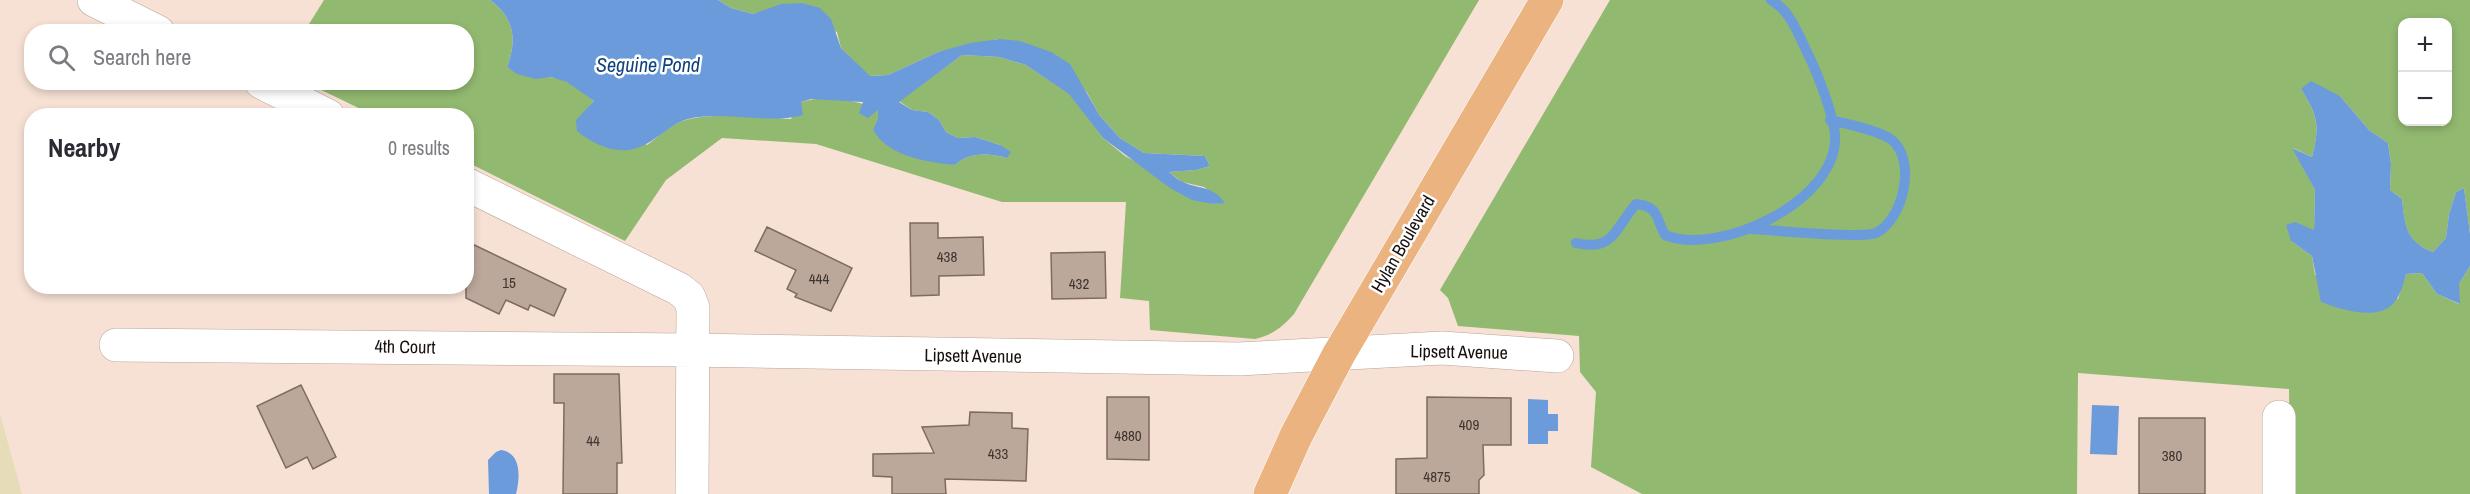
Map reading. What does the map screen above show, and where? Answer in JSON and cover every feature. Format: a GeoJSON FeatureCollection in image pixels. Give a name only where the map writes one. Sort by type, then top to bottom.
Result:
{"type":"FeatureCollection","features":[{"type":"Feature","properties":{"kind":"main road","name":"Hylan Boulevard"},"geometry":{"type":"LineString","coordinates":[[1269,494],[1339,354],[1547,0]]}},
{"type":"Feature","properties":{"kind":"street"},"geometry":{"type":"LineString","coordinates":[[94,0],[142,24]]}},
{"type":"Feature","properties":{"kind":"street"},"geometry":{"type":"LineString","coordinates":[[277,90],[312,108]]}},
{"type":"Feature","properties":{"kind":"street"},"geometry":{"type":"LineString","coordinates":[[474,188],[679,289],[689,297],[693,308],[692,494]]}},
{"type":"Feature","properties":{"kind":"street","name":"4th Court"},"geometry":{"type":"LineString","coordinates":[[116,345],[693,350]]}},
{"type":"Feature","properties":{"kind":"street","name":"Lipsett Avenue"},"geometry":{"type":"LineString","coordinates":[[693,350],[1239,359],[1442,348],[1557,356]]}},
{"type":"Feature","properties":{"kind":"street"},"geometry":{"type":"LineString","coordinates":[[2279,417],[2279,494]]}},
{"type":"Feature","properties":{"kind":"green space"},"geometry":{"type":"Polygon","coordinates":[[[324,0],[490,0],[505,14],[512,30],[512,48],[507,67],[523,75],[558,78],[570,83],[594,101],[588,108],[647,145],[670,128],[688,119],[733,116],[791,119],[801,102],[840,99],[878,110],[878,119],[927,160],[955,165],[967,158],[979,155],[1007,158],[1000,145],[975,137],[958,138],[946,132],[939,120],[928,112],[912,110],[899,101],[962,55],[999,57],[1026,65],[1070,94],[1103,138],[1125,156],[1213,204],[1224,202],[1204,187],[1182,182],[1169,172],[1196,170],[1210,166],[1205,156],[1144,153],[1120,138],[1100,116],[1086,91],[998,39],[938,52],[888,75],[869,76],[841,48],[837,32],[766,10],[753,14],[731,8],[718,0],[1479,0],[1294,314],[1277,330],[1255,339],[1150,330],[1149,301],[1120,298],[1126,202],[1002,202],[816,144],[722,138],[666,180],[625,241],[474,166],[474,108],[359,108],[321,90],[474,90],[474,24],[309,24],[324,0]]]}},
{"type":"Feature","properties":{"kind":"green space"},"geometry":{"type":"Polygon","coordinates":[[[1610,0],[2470,0],[2470,234],[2464,188],[2456,192],[2449,214],[2446,238],[2433,252],[2417,243],[2408,232],[2402,199],[2390,190],[2391,164],[2388,143],[2369,130],[2340,96],[2301,89],[2314,114],[2316,137],[2312,157],[2293,148],[2315,190],[2314,231],[2291,241],[2312,256],[2315,275],[2398,299],[2406,274],[2422,273],[2437,294],[2459,304],[2459,284],[2470,266],[2470,494],[2290,494],[2289,389],[2078,373],[2077,494],[1642,494],[1591,467],[1596,392],[1580,372],[1579,336],[1458,326],[1448,298],[1440,290],[1610,0]]]}},
{"type":"Feature","properties":{"kind":"sand"},"geometry":{"type":"Polygon","coordinates":[[[0,414],[22,494],[0,494],[0,414]]]}},
{"type":"Feature","properties":{"kind":"water","name":"Seguine Pond"},"geometry":{"type":"Polygon","coordinates":[[[490,0],[718,0],[731,8],[753,14],[781,4],[802,3],[820,8],[831,19],[841,48],[870,76],[888,75],[938,52],[970,43],[999,39],[1020,41],[1051,52],[1070,64],[1100,116],[1120,138],[1144,153],[1205,156],[1210,166],[1196,170],[1169,172],[1187,184],[1215,193],[1225,203],[1213,204],[1192,200],[1170,188],[1103,138],[1069,94],[1026,65],[999,57],[962,55],[899,102],[912,110],[928,112],[939,120],[946,132],[958,138],[975,137],[1000,145],[1011,152],[1007,158],[980,155],[967,158],[955,165],[921,160],[899,152],[880,139],[873,130],[878,119],[878,110],[868,118],[859,113],[863,102],[811,99],[801,102],[803,115],[776,119],[716,116],[688,119],[637,148],[621,150],[607,148],[577,131],[576,120],[594,101],[567,82],[551,77],[536,79],[517,74],[507,67],[512,48],[512,30],[505,14],[490,0]]]}},
{"type":"Feature","properties":{"kind":"water"},"geometry":{"type":"Polygon","coordinates":[[[2311,81],[2340,96],[2369,130],[2388,143],[2391,164],[2390,190],[2402,199],[2408,231],[2424,248],[2433,252],[2446,238],[2449,214],[2456,192],[2464,188],[2470,234],[2470,266],[2459,284],[2460,304],[2437,294],[2422,273],[2406,274],[2402,289],[2392,305],[2373,313],[2351,311],[2321,302],[2312,256],[2291,241],[2286,225],[2295,222],[2314,230],[2315,190],[2292,148],[2312,157],[2317,129],[2316,121],[2301,89],[2311,81]]]}},
{"type":"Feature","properties":{"kind":"water"},"geometry":{"type":"Polygon","coordinates":[[[1528,399],[1548,400],[1548,414],[1558,414],[1558,431],[1548,431],[1548,444],[1528,444],[1528,399]]]}},
{"type":"Feature","properties":{"kind":"water"},"geometry":{"type":"Polygon","coordinates":[[[2092,405],[2119,406],[2117,455],[2090,454],[2092,405]]]}},
{"type":"Feature","properties":{"kind":"water"},"geometry":{"type":"Polygon","coordinates":[[[501,450],[508,452],[516,461],[519,474],[516,494],[489,494],[488,460],[501,450]]]}},
{"type":"Feature","properties":{"kind":"building"},"geometry":{"type":"Polygon","coordinates":[[[910,223],[938,223],[938,238],[983,237],[984,275],[939,276],[939,295],[911,296],[910,223]]]}},
{"type":"Feature","properties":{"kind":"building"},"geometry":{"type":"Polygon","coordinates":[[[767,227],[852,268],[831,311],[795,297],[797,294],[787,289],[796,270],[755,251],[767,227]]]}},
{"type":"Feature","properties":{"kind":"building"},"geometry":{"type":"Polygon","coordinates":[[[474,245],[566,289],[554,316],[530,305],[528,310],[506,300],[499,314],[466,298],[466,294],[474,294],[474,245]]]}},
{"type":"Feature","properties":{"kind":"building"},"geometry":{"type":"Polygon","coordinates":[[[1105,252],[1106,298],[1052,299],[1051,253],[1105,252]]]}},
{"type":"Feature","properties":{"kind":"building"},"geometry":{"type":"Polygon","coordinates":[[[554,374],[619,374],[622,463],[617,463],[617,494],[563,494],[564,403],[554,403],[554,374]]]}},
{"type":"Feature","properties":{"kind":"building"},"geometry":{"type":"Polygon","coordinates":[[[301,385],[336,457],[313,469],[307,457],[286,468],[257,406],[301,385]]]}},
{"type":"Feature","properties":{"kind":"building"},"geometry":{"type":"Polygon","coordinates":[[[1107,397],[1149,397],[1149,460],[1107,459],[1107,397]]]}},
{"type":"Feature","properties":{"kind":"building"},"geometry":{"type":"Polygon","coordinates":[[[1427,397],[1511,398],[1511,445],[1483,445],[1484,475],[1479,480],[1479,494],[1396,494],[1396,459],[1427,458],[1427,397]]]}},
{"type":"Feature","properties":{"kind":"building"},"geometry":{"type":"Polygon","coordinates":[[[970,412],[1012,413],[1012,428],[1028,429],[1026,481],[945,479],[946,494],[892,494],[892,477],[873,476],[873,454],[934,453],[922,427],[969,425],[970,412]]]}},
{"type":"Feature","properties":{"kind":"building"},"geometry":{"type":"Polygon","coordinates":[[[2139,418],[2205,418],[2205,494],[2139,494],[2139,418]]]}},
{"type":"Feature","properties":{"kind":"waterway"},"geometry":{"type":"LineString","coordinates":[[1576,243],[1589,245],[1606,241],[1636,204],[1653,210],[1665,235],[1688,240],[1715,238],[1744,230],[1772,218],[1797,201],[1818,182],[1831,159],[1835,135],[1831,116],[1815,70],[1797,30],[1778,4],[1771,0]]}},
{"type":"Feature","properties":{"kind":"waterway"},"geometry":{"type":"LineString","coordinates":[[1751,229],[1867,235],[1876,233],[1893,216],[1904,190],[1904,162],[1900,149],[1892,140],[1879,133],[1830,120]]}}]}
